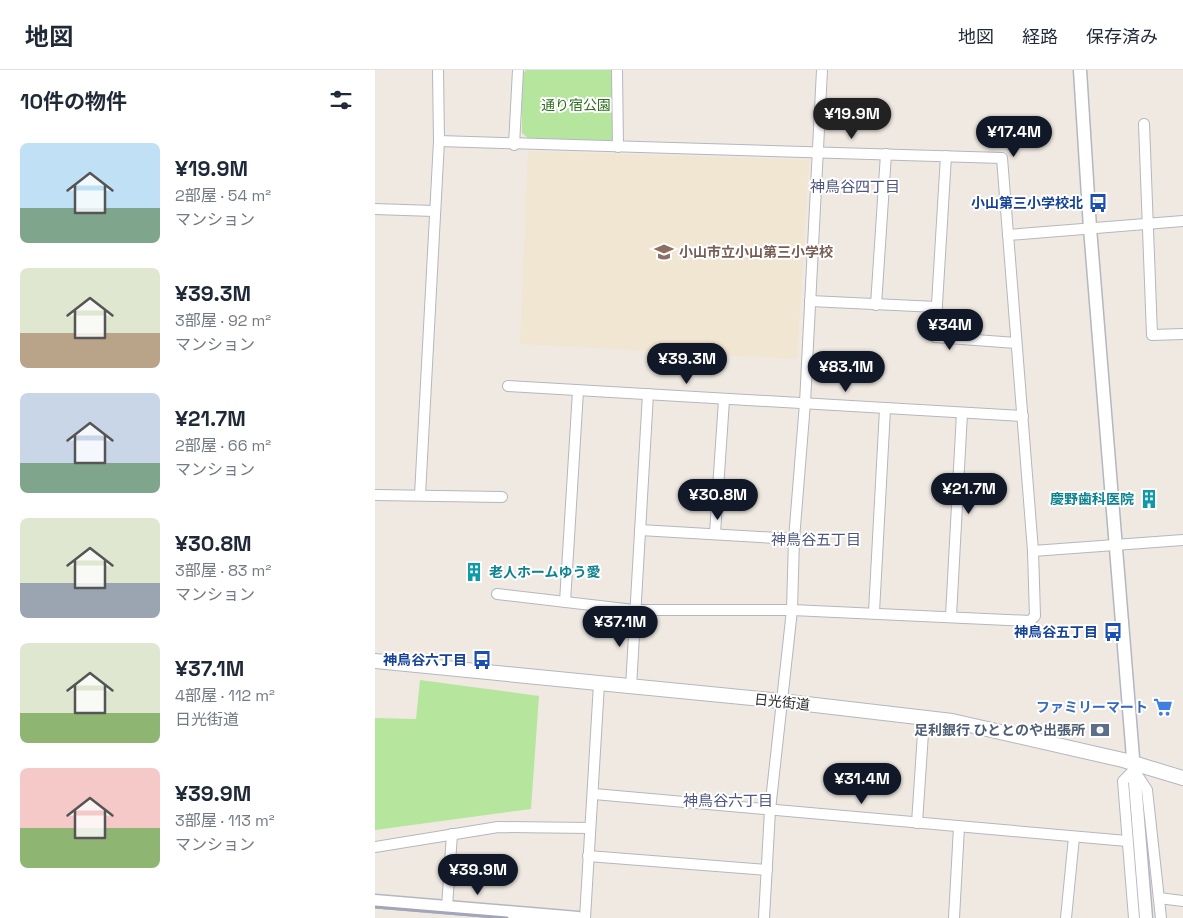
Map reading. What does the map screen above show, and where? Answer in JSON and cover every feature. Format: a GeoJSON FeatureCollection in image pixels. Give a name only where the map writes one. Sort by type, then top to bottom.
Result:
{"type":"FeatureCollection","features":[{"type":"Feature","properties":{"kind":"main road","name":"日光街道"},"geometry":{"type":"LineString","coordinates":[[375,661],[781,701],[924,718],[983,727],[1183,778]]}},
{"type":"Feature","properties":{"kind":"street"},"geometry":{"type":"LineString","coordinates":[[420,495],[439,141],[438,70]]}},
{"type":"Feature","properties":{"kind":"street"},"geometry":{"type":"LineString","coordinates":[[514,145],[518,70]]}},
{"type":"Feature","properties":{"kind":"street"},"geometry":{"type":"LineString","coordinates":[[617,70],[618,147]]}},
{"type":"Feature","properties":{"kind":"street"},"geometry":{"type":"LineString","coordinates":[[764,918],[770,810],[792,610],[794,539],[805,403],[822,70]]}},
{"type":"Feature","properties":{"kind":"street"},"geometry":{"type":"LineString","coordinates":[[1080,70],[1133,766],[1147,918]]}},
{"type":"Feature","properties":{"kind":"street"},"geometry":{"type":"LineString","coordinates":[[1144,124],[1152,335],[1183,334]]}},
{"type":"Feature","properties":{"kind":"street"},"geometry":{"type":"LineString","coordinates":[[439,141],[514,145],[1002,158],[1033,551],[1035,616],[1030,621],[874,612],[634,610],[497,594]]}},
{"type":"Feature","properties":{"kind":"street"},"geometry":{"type":"LineString","coordinates":[[876,305],[885,154]]}},
{"type":"Feature","properties":{"kind":"street"},"geometry":{"type":"LineString","coordinates":[[946,156],[935,337],[1017,343]]}},
{"type":"Feature","properties":{"kind":"street"},"geometry":{"type":"LineString","coordinates":[[375,209],[434,211]]}},
{"type":"Feature","properties":{"kind":"street"},"geometry":{"type":"LineString","coordinates":[[1009,234],[1183,221]]}},
{"type":"Feature","properties":{"kind":"street"},"geometry":{"type":"LineString","coordinates":[[810,301],[937,307]]}},
{"type":"Feature","properties":{"kind":"street"},"geometry":{"type":"LineString","coordinates":[[508,386],[1023,416]]}},
{"type":"Feature","properties":{"kind":"street"},"geometry":{"type":"LineString","coordinates":[[565,602],[578,391]]}},
{"type":"Feature","properties":{"kind":"street"},"geometry":{"type":"LineString","coordinates":[[631,686],[648,394]]}},
{"type":"Feature","properties":{"kind":"street"},"geometry":{"type":"LineString","coordinates":[[715,533],[724,400]]}},
{"type":"Feature","properties":{"kind":"street"},"geometry":{"type":"LineString","coordinates":[[874,612],[885,409]]}},
{"type":"Feature","properties":{"kind":"street"},"geometry":{"type":"LineString","coordinates":[[951,616],[962,413]]}},
{"type":"Feature","properties":{"kind":"street"},"geometry":{"type":"LineString","coordinates":[[375,495],[502,497]]}},
{"type":"Feature","properties":{"kind":"street"},"geometry":{"type":"LineString","coordinates":[[640,530],[794,539]]}},
{"type":"Feature","properties":{"kind":"street"},"geometry":{"type":"LineString","coordinates":[[1033,551],[1183,540]]}},
{"type":"Feature","properties":{"kind":"street"},"geometry":{"type":"LineString","coordinates":[[585,918],[599,684]]}},
{"type":"Feature","properties":{"kind":"street"},"geometry":{"type":"LineString","coordinates":[[917,823],[924,718]]}},
{"type":"Feature","properties":{"kind":"street"},"geometry":{"type":"LineString","coordinates":[[1133,766],[1123,781],[1134,918]]}},
{"type":"Feature","properties":{"kind":"street"},"geometry":{"type":"LineString","coordinates":[[1133,766],[1147,790],[1161,918]]}},
{"type":"Feature","properties":{"kind":"street"},"geometry":{"type":"LineString","coordinates":[[593,794],[1127,841]]}},
{"type":"Feature","properties":{"kind":"street"},"geometry":{"type":"LineString","coordinates":[[375,847],[498,827],[590,828]]}},
{"type":"Feature","properties":{"kind":"street"},"geometry":{"type":"LineString","coordinates":[[954,918],[959,827]]}},
{"type":"Feature","properties":{"kind":"street"},"geometry":{"type":"LineString","coordinates":[[447,907],[452,834]]}},
{"type":"Feature","properties":{"kind":"street"},"geometry":{"type":"LineString","coordinates":[[1066,918],[1074,837]]}},
{"type":"Feature","properties":{"kind":"street"},"geometry":{"type":"LineString","coordinates":[[588,856],[767,870]]}},
{"type":"Feature","properties":{"kind":"street"},"geometry":{"type":"LineString","coordinates":[[1159,898],[1183,900]]}},
{"type":"Feature","properties":{"kind":"street"},"geometry":{"type":"LineString","coordinates":[[375,901],[578,918]]}},
{"type":"Feature","properties":{"kind":"shaded area","name":"小山市立小山第三小学校"},"geometry":{"type":"Polygon","coordinates":[[[528,151],[809,160],[797,359],[520,344],[528,151]]]}},
{"type":"Feature","properties":{"kind":"green space","name":"通り宿公園"},"geometry":{"type":"Polygon","coordinates":[[[526,70],[611,70],[616,74],[616,135],[610,142],[529,139],[522,133],[522,75],[526,70]]]}},
{"type":"Feature","properties":{"kind":"green space"},"geometry":{"type":"Polygon","coordinates":[[[420,680],[539,696],[531,809],[375,830],[375,718],[416,719],[420,680]]]}},
{"type":"Feature","properties":{"kind":"railway"},"geometry":{"type":"LineString","coordinates":[[375,907],[507,918]]}},
{"type":"Feature","properties":{"kind":"place","name":"小山第三小学校北"},"geometry":{"type":"Point","coordinates":[1098,203]}},
{"type":"Feature","properties":{"kind":"place","name":"小山市立小山第三小学校"},"geometry":{"type":"Point","coordinates":[664,252]}},
{"type":"Feature","properties":{"kind":"place","name":"慶野歯科医院"},"geometry":{"type":"Point","coordinates":[1149,499]}},
{"type":"Feature","properties":{"kind":"place","name":"老人ホームゆう愛"},"geometry":{"type":"Point","coordinates":[474,572]}},
{"type":"Feature","properties":{"kind":"place","name":"神鳥谷五丁目"},"geometry":{"type":"Point","coordinates":[1113,632]}},
{"type":"Feature","properties":{"kind":"place","name":"神鳥谷六丁目"},"geometry":{"type":"Point","coordinates":[482,660]}},
{"type":"Feature","properties":{"kind":"place","name":"ファミリーマート"},"geometry":{"type":"Point","coordinates":[1163,707]}},
{"type":"Feature","properties":{"kind":"place","name":"足利銀行 ひととのや出張所"},"geometry":{"type":"Point","coordinates":[1100,730]}},
{"type":"Feature","properties":{"kind":"district","name":"神鳥谷四丁目"},"geometry":{"type":"Point","coordinates":[855,187]}},
{"type":"Feature","properties":{"kind":"district","name":"神鳥谷五丁目"},"geometry":{"type":"Point","coordinates":[816,540]}},
{"type":"Feature","properties":{"kind":"district","name":"神鳥谷六丁目"},"geometry":{"type":"Point","coordinates":[728,801]}}]}
